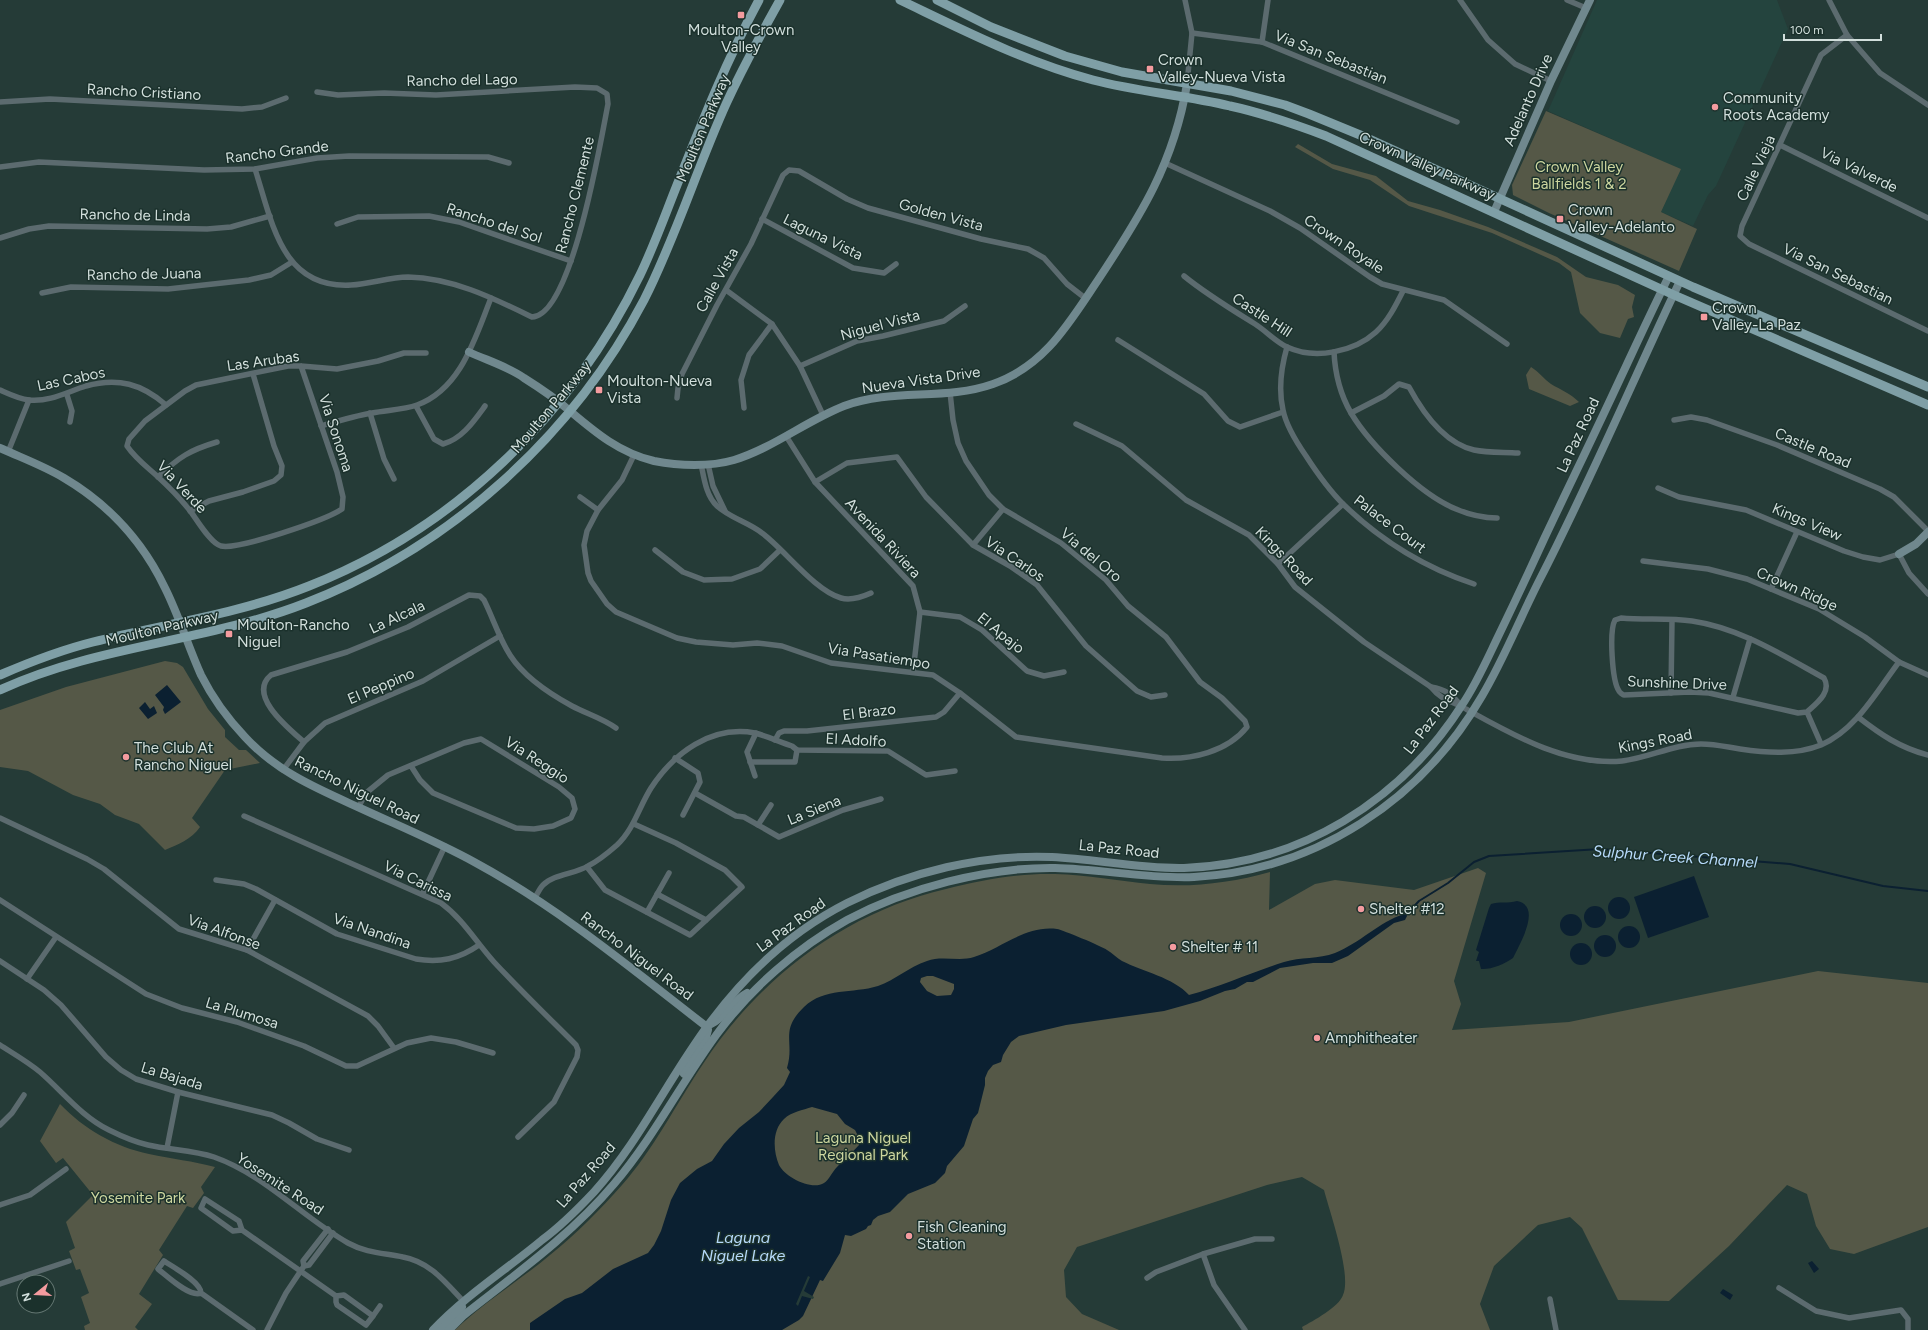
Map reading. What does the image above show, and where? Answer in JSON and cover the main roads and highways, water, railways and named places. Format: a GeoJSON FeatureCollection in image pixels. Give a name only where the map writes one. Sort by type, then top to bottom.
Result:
{"type":"FeatureCollection","features":[{"type":"Feature","properties":{"kind":"main road","name":"Moulton Parkway"},"geometry":{"type":"LineString","coordinates":[[0,675],[70,649],[250,607],[334,576],[423,526],[482,482],[534,431],[578,379],[620,315],[660,229],[718,83],[759,0]]}},
{"type":"Feature","properties":{"kind":"main road","name":"Moulton Parkway"},"geometry":{"type":"LineString","coordinates":[[0,690],[61,667],[185,636],[254,621],[307,603],[354,582],[403,555],[452,524],[494,490],[552,433],[613,353],[645,298],[726,104],[780,0]]}},
{"type":"Feature","properties":{"kind":"main road","name":"Crown Valley Parkway"},"geometry":{"type":"LineString","coordinates":[[900,0],[980,39],[1038,62],[1094,80],[1230,106],[1280,119],[1326,136],[1674,295],[1928,404]]}},
{"type":"Feature","properties":{"kind":"main road","name":"Crown Valley Parkway"},"geometry":{"type":"LineString","coordinates":[[937,0],[991,28],[1065,56],[1100,67],[1231,91],[1285,105],[1365,137],[1680,281],[1928,387]]}},
{"type":"Feature","properties":{"kind":"main road","name":"Adelanto Drive"},"geometry":{"type":"LineString","coordinates":[[1494,212],[1551,81],[1590,0]]}},
{"type":"Feature","properties":{"kind":"main road","name":"Nueva Vista Drive"},"geometry":{"type":"LineString","coordinates":[[469,352],[521,376],[569,410],[603,438],[621,450],[634,455],[673,464],[704,464],[732,460],[755,452],[823,415],[846,405],[872,399],[981,388],[996,383],[1031,364],[1057,340],[1139,217],[1160,177],[1173,142],[1187,84]]}},
{"type":"Feature","properties":{"kind":"main road","name":"La Paz Road"},"geometry":{"type":"LineString","coordinates":[[434,1330],[463,1301],[540,1242],[595,1190],[638,1135],[707,1027],[760,966],[799,933],[844,904],[883,887],[912,877],[962,865],[1014,858],[1070,858],[1161,868],[1184,868],[1227,863],[1266,855],[1327,831],[1380,798],[1417,764],[1432,747],[1462,706],[1527,577],[1669,276]]}},
{"type":"Feature","properties":{"kind":"main road","name":"La Paz Road"},"geometry":{"type":"LineString","coordinates":[[449,1330],[464,1315],[568,1232],[600,1200],[638,1154],[718,1032],[750,994],[806,946],[829,931],[872,908],[905,894],[982,875],[1033,869],[1077,869],[1170,878],[1225,874],[1248,870],[1299,855],[1361,825],[1405,790],[1438,758],[1472,712],[1494,674],[1562,536],[1680,281]]}},
{"type":"Feature","properties":{"kind":"main road","name":"Rancho Niguel Road"},"geometry":{"type":"LineString","coordinates":[[0,448],[63,477],[88,493],[112,513],[129,531],[145,553],[166,588],[203,678],[226,713],[254,746],[283,770],[302,782],[445,846],[535,898],[568,920],[707,1027]]}},
{"type":"Feature","properties":{"kind":"main road"},"geometry":{"type":"LineString","coordinates":[[1898,554],[1916,544],[1928,531]]}},
{"type":"Feature","properties":{"kind":"main road"},"geometry":{"type":"LineString","coordinates":[[1359,812],[1361,825]]}},
{"type":"Feature","properties":{"kind":"main road"},"geometry":{"type":"LineString","coordinates":[[672,1100],[671,1096],[675,1088],[704,1041],[708,1031],[707,1027],[721,1019],[744,995],[750,994]]}},
{"type":"Feature","properties":{"kind":"main road"},"geometry":{"type":"LineString","coordinates":[[441,1330],[462,1309],[463,1301],[472,1300],[509,1274],[516,1274]]}},
{"type":"Feature","properties":{"kind":"water"},"geometry":{"type":"Polygon","coordinates":[[[167,685],[181,702],[165,714],[163,710],[164,707],[155,695],[167,685]]]}},
{"type":"Feature","properties":{"kind":"water"},"geometry":{"type":"Polygon","coordinates":[[[145,702],[150,709],[154,706],[157,713],[148,719],[139,708],[145,702]]]}},
{"type":"Feature","properties":{"kind":"water"},"geometry":{"type":"Polygon","coordinates":[[[1694,876],[1709,917],[1648,938],[1634,897],[1694,876]]]}},
{"type":"Feature","properties":{"kind":"water"},"geometry":{"type":"Polygon","coordinates":[[[1619,897],[1627,900],[1630,908],[1627,916],[1619,919],[1611,916],[1608,908],[1611,900],[1619,897]]]}},
{"type":"Feature","properties":{"kind":"water"},"geometry":{"type":"Polygon","coordinates":[[[1517,901],[1525,904],[1528,910],[1529,918],[1524,936],[1513,958],[1489,969],[1481,969],[1479,961],[1476,961],[1479,952],[1476,950],[1491,904],[1517,901]]]}},
{"type":"Feature","properties":{"kind":"water"},"geometry":{"type":"Polygon","coordinates":[[[1595,906],[1603,909],[1606,917],[1603,925],[1595,928],[1587,925],[1584,917],[1587,909],[1595,906]]]}},
{"type":"Feature","properties":{"kind":"water","name":"Laguna Niguel Lake"},"geometry":{"type":"Polygon","coordinates":[[[1404,914],[1407,916],[1405,920],[1394,923],[1348,956],[1332,963],[1313,963],[1280,968],[1253,982],[1247,982],[1235,989],[1164,1011],[1066,1025],[1019,1036],[1011,1042],[1003,1055],[1001,1062],[993,1065],[988,1071],[985,1078],[985,1085],[978,1113],[973,1119],[964,1146],[947,1166],[945,1173],[935,1183],[908,1194],[890,1212],[878,1216],[873,1220],[871,1225],[866,1229],[851,1236],[845,1235],[840,1253],[823,1281],[820,1280],[803,1316],[782,1330],[530,1330],[530,1323],[565,1299],[582,1293],[613,1269],[648,1253],[661,1231],[671,1200],[680,1183],[697,1169],[712,1161],[724,1144],[739,1128],[759,1112],[784,1085],[790,1072],[787,1068],[790,1050],[789,1036],[792,1023],[796,1015],[804,1007],[821,996],[878,986],[927,961],[933,959],[962,959],[974,957],[1024,934],[1035,930],[1046,929],[1061,930],[1098,945],[1130,965],[1166,979],[1183,989],[1189,995],[1284,962],[1335,953],[1353,944],[1386,922],[1404,914]],[[933,976],[921,978],[920,982],[927,991],[937,996],[951,995],[954,989],[954,984],[933,976]],[[812,1107],[794,1113],[784,1119],[777,1129],[775,1147],[777,1159],[782,1170],[799,1182],[819,1185],[826,1182],[837,1167],[859,1145],[859,1138],[855,1130],[845,1124],[837,1114],[812,1107]]]}},
{"type":"Feature","properties":{"kind":"water"},"geometry":{"type":"Polygon","coordinates":[[[1571,914],[1579,917],[1582,925],[1579,933],[1571,936],[1563,933],[1560,925],[1563,917],[1571,914]]]}},
{"type":"Feature","properties":{"kind":"water"},"geometry":{"type":"Polygon","coordinates":[[[1629,926],[1637,929],[1640,937],[1637,945],[1629,948],[1621,945],[1618,937],[1621,929],[1629,926]]]}},
{"type":"Feature","properties":{"kind":"water"},"geometry":{"type":"Polygon","coordinates":[[[1605,935],[1613,938],[1616,946],[1613,954],[1605,957],[1597,954],[1594,946],[1597,938],[1605,935]]]}},
{"type":"Feature","properties":{"kind":"water"},"geometry":{"type":"Polygon","coordinates":[[[1581,943],[1589,946],[1592,954],[1589,962],[1581,965],[1573,962],[1570,954],[1573,946],[1581,943]]]}},
{"type":"Feature","properties":{"kind":"water"},"geometry":{"type":"Polygon","coordinates":[[[1812,1261],[1819,1269],[1814,1273],[1808,1263],[1812,1261]]]}},
{"type":"Feature","properties":{"kind":"water"},"geometry":{"type":"Polygon","coordinates":[[[1723,1289],[1733,1295],[1730,1300],[1720,1293],[1723,1289]]]}},
{"type":"Feature","properties":{"kind":"waterway","name":"Sulphur Creek Channel"},"geometry":{"type":"LineString","coordinates":[[1404,917],[1419,901],[1448,883],[1474,862],[1489,856],[1600,849],[1790,864],[1883,886],[1928,891]]}},
{"type":"Feature","properties":{"kind":"place","name":"Moulton-Crown Valley"},"geometry":{"type":"Point","coordinates":[741,15]}},
{"type":"Feature","properties":{"kind":"place","name":"Crown Valley-Nueva Vista"},"geometry":{"type":"Point","coordinates":[1150,69]}},
{"type":"Feature","properties":{"kind":"place","name":"Community Roots Academy"},"geometry":{"type":"Point","coordinates":[1715,107]}},
{"type":"Feature","properties":{"kind":"place","name":"Crown Valley-Adelanto"},"geometry":{"type":"Point","coordinates":[1560,219]}},
{"type":"Feature","properties":{"kind":"place","name":"Crown Valley-La Paz"},"geometry":{"type":"Point","coordinates":[1704,317]}},
{"type":"Feature","properties":{"kind":"place","name":"Moulton-Nueva Vista"},"geometry":{"type":"Point","coordinates":[599,390]}},
{"type":"Feature","properties":{"kind":"place","name":"Moulton-Rancho Niguel"},"geometry":{"type":"Point","coordinates":[229,634]}},
{"type":"Feature","properties":{"kind":"place","name":"The Club At Rancho Niguel"},"geometry":{"type":"Point","coordinates":[126,757]}},
{"type":"Feature","properties":{"kind":"place","name":"Shelter #12"},"geometry":{"type":"Point","coordinates":[1361,909]}},
{"type":"Feature","properties":{"kind":"place","name":"Shelter # 11"},"geometry":{"type":"Point","coordinates":[1173,947]}},
{"type":"Feature","properties":{"kind":"place","name":"Amphitheater"},"geometry":{"type":"Point","coordinates":[1317,1038]}},
{"type":"Feature","properties":{"kind":"place","name":"Fish Cleaning Station"},"geometry":{"type":"Point","coordinates":[909,1236]}},
{"type":"Feature","properties":{"kind":"park label","name":"Crown Valley Ballfields 1 & 2"},"geometry":{"type":"Point","coordinates":[1579,176]}},
{"type":"Feature","properties":{"kind":"park label","name":"Laguna Niguel Regional Park"},"geometry":{"type":"Point","coordinates":[863,1146]}},
{"type":"Feature","properties":{"kind":"park label","name":"Yosemite Park"},"geometry":{"type":"Point","coordinates":[138,1198]}}]}
